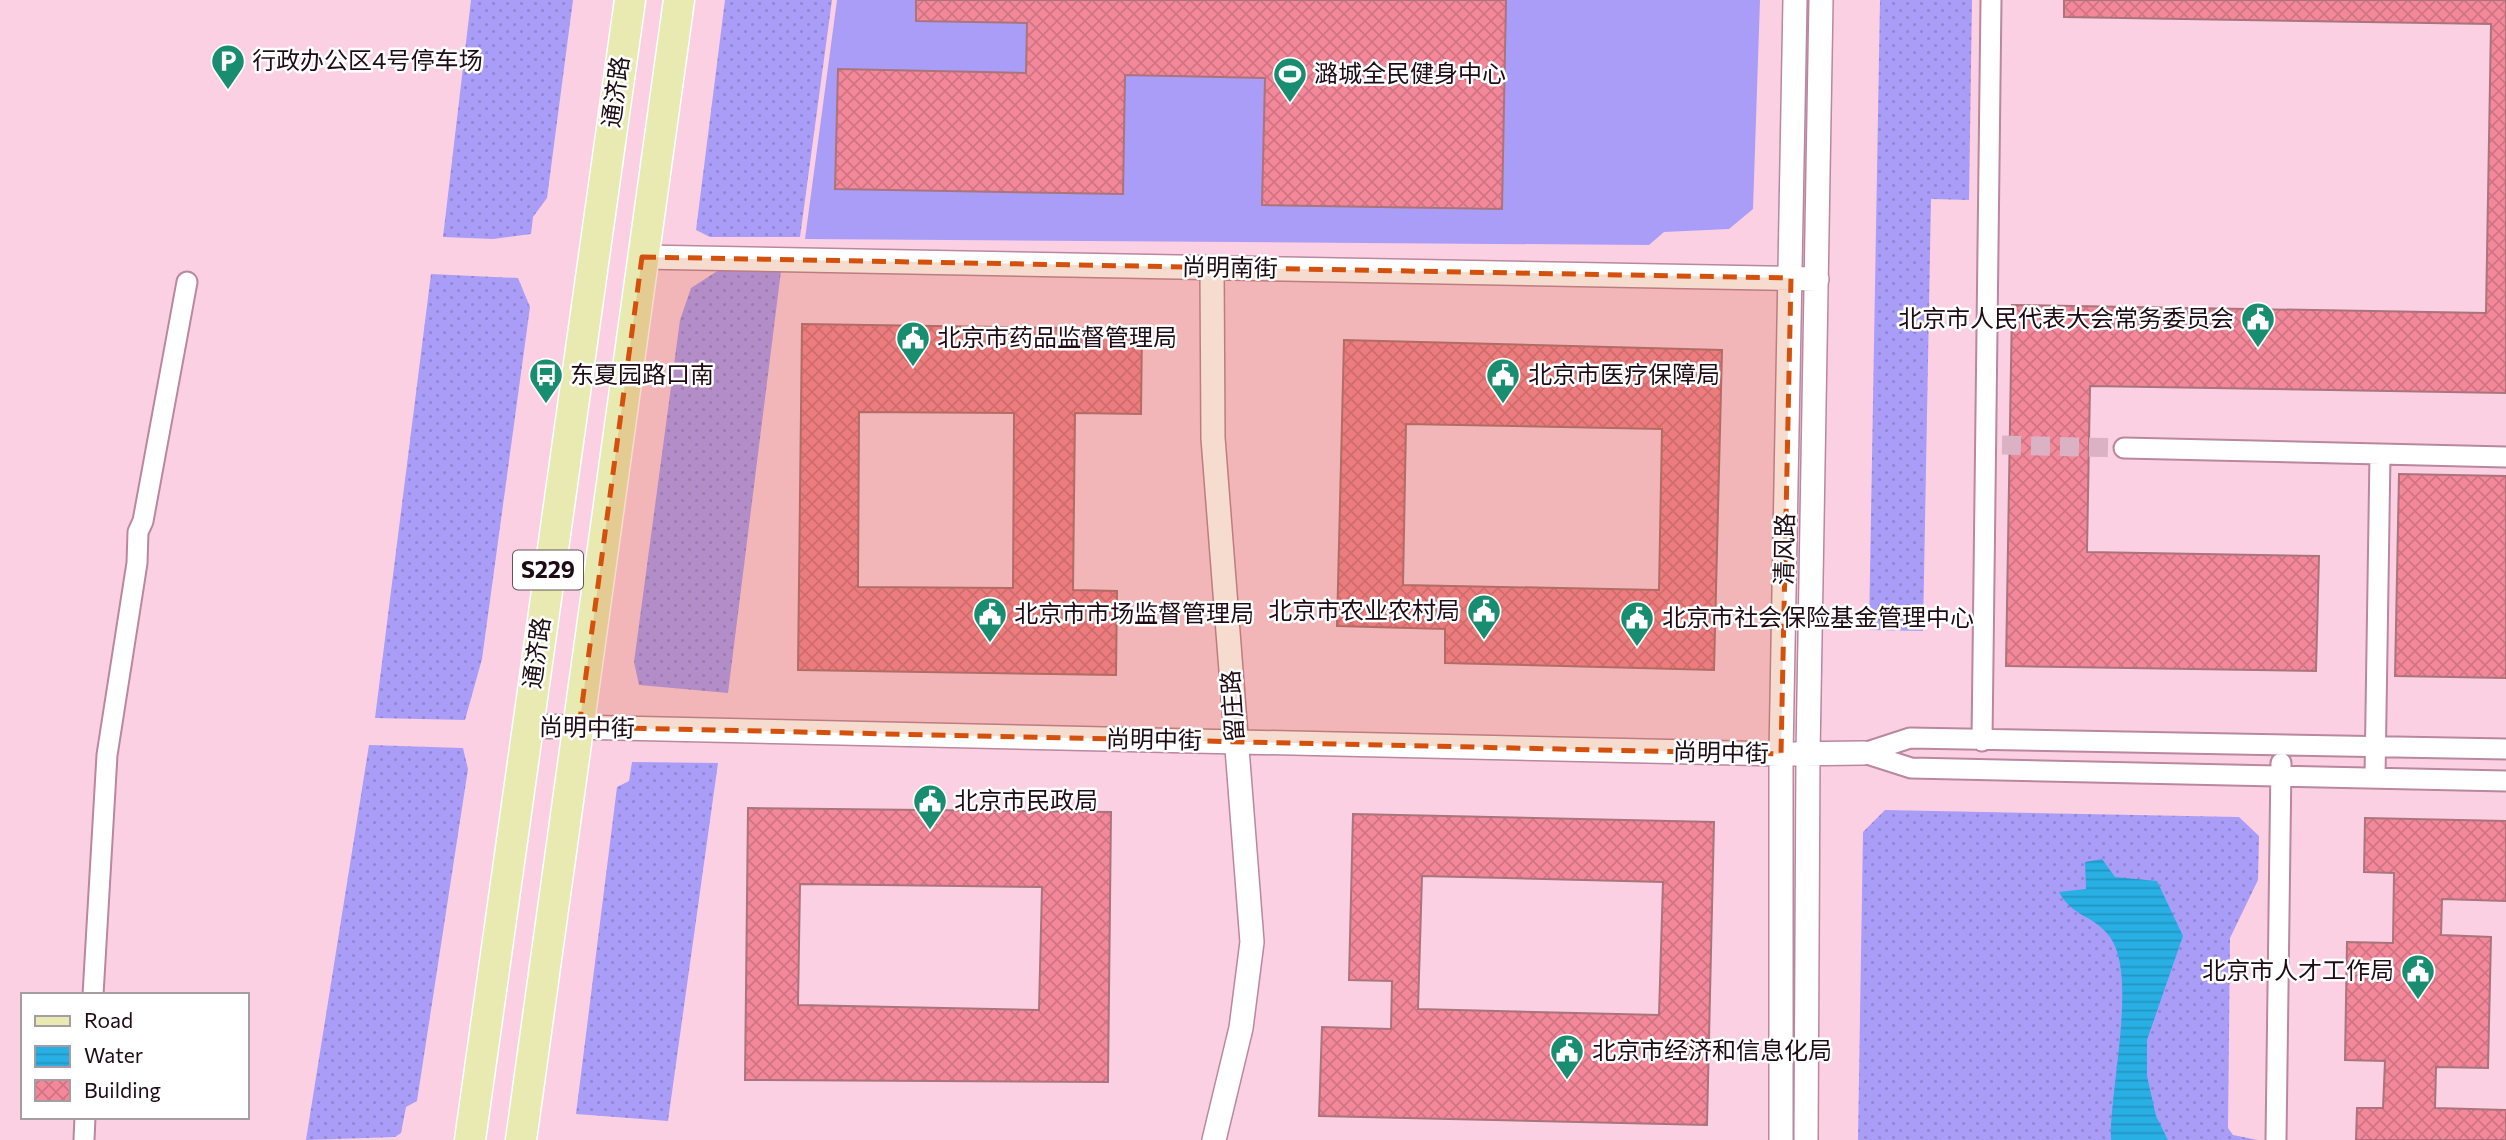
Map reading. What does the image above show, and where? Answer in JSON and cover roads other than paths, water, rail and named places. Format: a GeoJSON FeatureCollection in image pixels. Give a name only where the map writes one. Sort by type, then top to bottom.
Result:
{"type":"FeatureCollection","features":[{"type":"Feature","properties":{"kind":"main road","name":"通济路"},"geometry":{"type":"LineString","coordinates":[[470,1140],[630,0]]}},
{"type":"Feature","properties":{"kind":"main road","name":"通济路"},"geometry":{"type":"LineString","coordinates":[[521,1140],[679,0]]}},
{"type":"Feature","properties":{"kind":"street","name":"清风路"},"geometry":{"type":"LineString","coordinates":[[1781,1140],[1781,754],[1796,0]]}},
{"type":"Feature","properties":{"kind":"street","name":"清风路"},"geometry":{"type":"LineString","coordinates":[[1806,1140],[1808,754],[1821,0]]}},
{"type":"Feature","properties":{"kind":"street"},"geometry":{"type":"LineString","coordinates":[[1982,741],[1993,445],[1991,0]]}},
{"type":"Feature","properties":{"kind":"street","name":"尚明南街"},"geometry":{"type":"LineString","coordinates":[[642,257],[1817,279]]}},
{"type":"Feature","properties":{"kind":"street","name":"留庄路"},"geometry":{"type":"LineString","coordinates":[[1212,268],[1213,438],[1252,942],[1241,1028],[1214,1140]]}},
{"type":"Feature","properties":{"kind":"street"},"geometry":{"type":"LineString","coordinates":[[93,993],[107,755],[137,563],[138,532],[143,521],[187,282]]}},
{"type":"Feature","properties":{"kind":"street"},"geometry":{"type":"LineString","coordinates":[[2124,448],[2506,457]]}},
{"type":"Feature","properties":{"kind":"street"},"geometry":{"type":"LineString","coordinates":[[2375,777],[2380,454]]}},
{"type":"Feature","properties":{"kind":"street","name":"尚明中街"},"geometry":{"type":"LineString","coordinates":[[527,726],[1781,754],[1864,753]]}},
{"type":"Feature","properties":{"kind":"street"},"geometry":{"type":"LineString","coordinates":[[1864,753],[1910,738],[2506,749]]}},
{"type":"Feature","properties":{"kind":"street"},"geometry":{"type":"LineString","coordinates":[[2276,1140],[2281,746]]}},
{"type":"Feature","properties":{"kind":"street"},"geometry":{"type":"LineString","coordinates":[[1864,753],[1911,768],[2506,781]]}},
{"type":"Feature","properties":{"kind":"street"},"geometry":{"type":"LineString","coordinates":[[84,1140],[85,1119]]}},
{"type":"Feature","properties":{"kind":"water"},"geometry":{"type":"Polygon","coordinates":[[[2102,859],[2115,877],[2157,881],[2183,936],[2147,1040],[2147,1076],[2156,1116],[2168,1140],[2111,1140],[2122,1005],[2122,978],[2118,955],[2104,930],[2070,907],[2059,892],[2086,889],[2085,862],[2102,859]]]}},
{"type":"Feature","properties":{"kind":"tunnel"},"geometry":{"type":"LineString","coordinates":[[2002,445],[2124,448]]}},
{"type":"Feature","properties":{"kind":"place","name":"行政办公区4号停车场"},"geometry":{"type":"Point","coordinates":[228,91]}},
{"type":"Feature","properties":{"kind":"place","name":"潞城全民健身中心"},"geometry":{"type":"Point","coordinates":[1290,104]}},
{"type":"Feature","properties":{"kind":"place","name":"北京市人民代表大会常务委员会"},"geometry":{"type":"Point","coordinates":[2258,349]}},
{"type":"Feature","properties":{"kind":"place","name":"北京市药品监督管理局"},"geometry":{"type":"Point","coordinates":[913,368]}},
{"type":"Feature","properties":{"kind":"place","name":"东夏园路口南"},"geometry":{"type":"Point","coordinates":[546,405]}},
{"type":"Feature","properties":{"kind":"place","name":"北京市医疗保障局"},"geometry":{"type":"Point","coordinates":[1503,405]}},
{"type":"Feature","properties":{"kind":"place","name":"北京市农业农村局"},"geometry":{"type":"Point","coordinates":[1484,641]}},
{"type":"Feature","properties":{"kind":"place","name":"北京市市场监督管理局"},"geometry":{"type":"Point","coordinates":[990,644]}},
{"type":"Feature","properties":{"kind":"place","name":"北京市社会保险基金管理中心"},"geometry":{"type":"Point","coordinates":[1637,648]}},
{"type":"Feature","properties":{"kind":"place","name":"北京市民政局"},"geometry":{"type":"Point","coordinates":[930,831]}},
{"type":"Feature","properties":{"kind":"place","name":"北京市人才工作局"},"geometry":{"type":"Point","coordinates":[2418,1001]}},
{"type":"Feature","properties":{"kind":"place","name":"北京市经济和信息化局"},"geometry":{"type":"Point","coordinates":[1567,1081]}}]}
